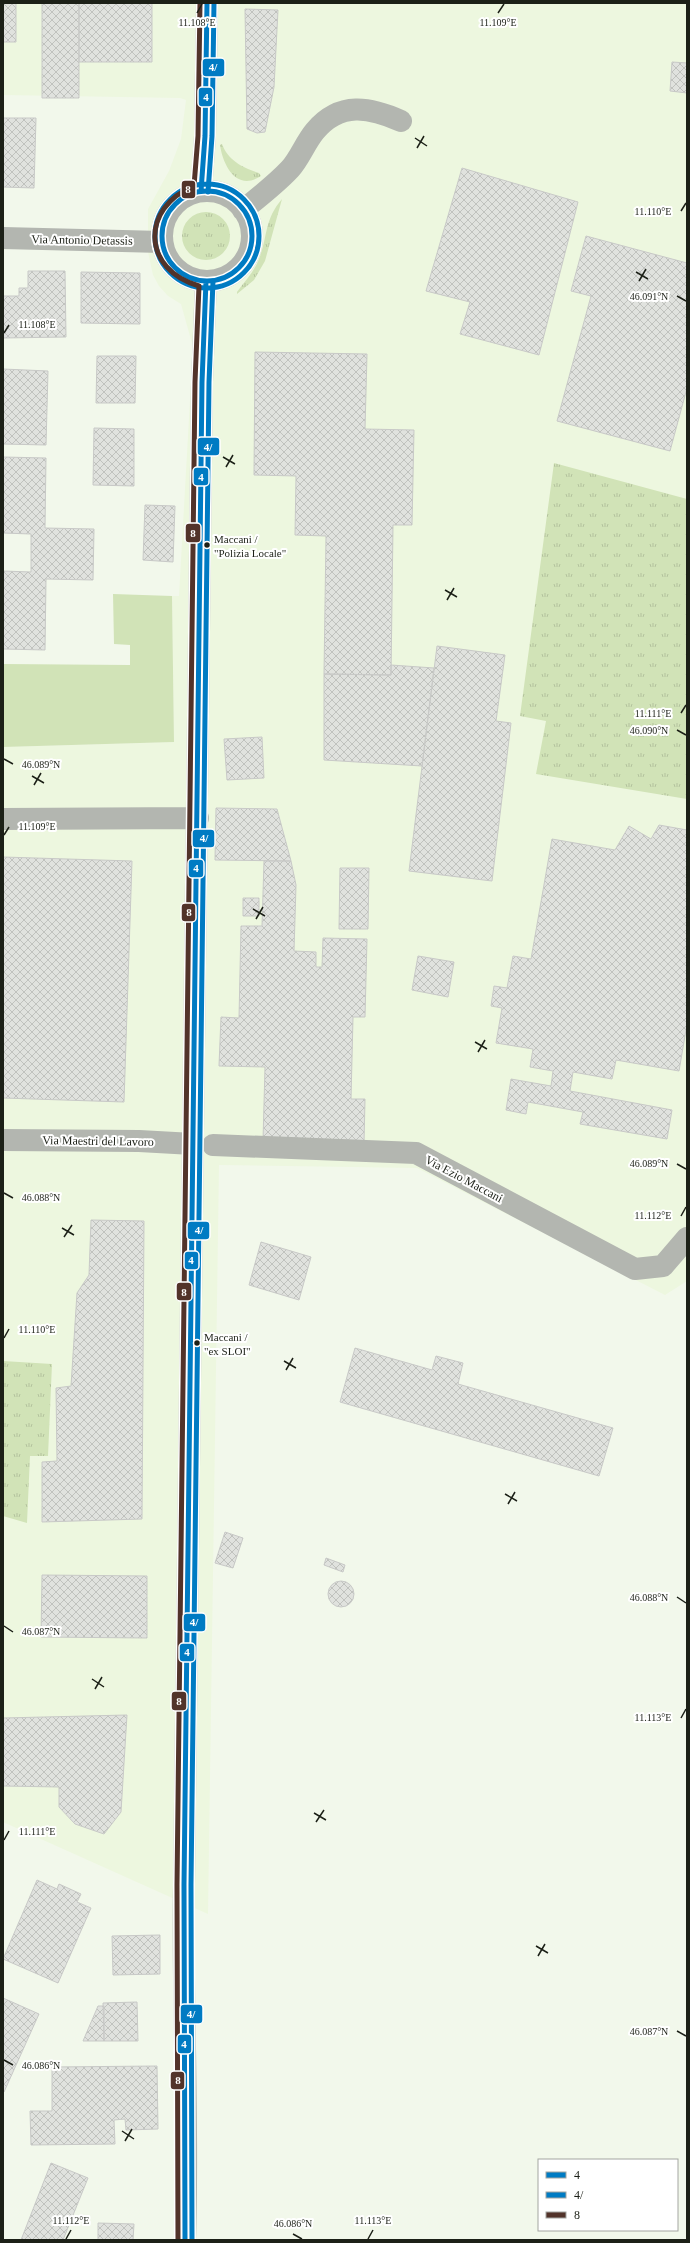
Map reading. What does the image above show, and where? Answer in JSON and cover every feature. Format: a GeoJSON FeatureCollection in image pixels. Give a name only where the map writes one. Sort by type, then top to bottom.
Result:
{"type":"FeatureCollection","features":[{"type":"Feature","properties":{"kind":"street"},"geometry":{"type":"LineString","coordinates":[[201,191],[205,136],[207,3]]}},
{"type":"Feature","properties":{"kind":"street"},"geometry":{"type":"LineString","coordinates":[[243,210],[290,170],[314,132],[334,114],[355,108],[381,112],[401,121]]}},
{"type":"Feature","properties":{"kind":"street"},"geometry":{"type":"LineString","coordinates":[[201,191],[225,195],[243,210],[249,221],[252,234],[250,247],[241,266],[227,276],[206,281],[187,276],[174,267],[165,254],[162,242],[164,221],[172,207],[185,196],[201,191]]}},
{"type":"Feature","properties":{"kind":"street","name":"Via Antonio Detassis"},"geometry":{"type":"LineString","coordinates":[[3,238],[162,242]]}},
{"type":"Feature","properties":{"kind":"street"},"geometry":{"type":"LineString","coordinates":[[185,2240],[183,1897],[192,1428],[203,1145],[198,818],[202,382],[206,281]]}},
{"type":"Feature","properties":{"kind":"street"},"geometry":{"type":"LineString","coordinates":[[3,819],[198,818]]}},
{"type":"Feature","properties":{"kind":"street","name":"Via Maestri del Lavoro"},"geometry":{"type":"LineString","coordinates":[[3,1140],[139,1141],[203,1145]]}},
{"type":"Feature","properties":{"kind":"street","name":"Via Ezio Maccani"},"geometry":{"type":"LineString","coordinates":[[203,1145],[416,1154],[635,1269],[663,1266],[687,1238]]}},
{"type":"Feature","properties":{"kind":"shaded area"},"geometry":{"type":"Polygon","coordinates":[[[3,3],[687,3],[687,1281],[665,1295],[417,1168],[219,1165],[208,1914],[3,1822],[3,747],[174,742],[172,596],[179,596],[193,347],[181,304],[168,296],[159,286],[153,275],[148,252],[148,209],[169,171],[181,139],[186,100],[180,98],[3,95],[3,3]]]}},
{"type":"Feature","properties":{"kind":"green space"},"geometry":{"type":"Polygon","coordinates":[[[222,144],[232,159],[242,166],[259,173],[261,176],[245,181],[238,179],[224,161],[220,145],[222,144]]]}},
{"type":"Feature","properties":{"kind":"green space"},"geometry":{"type":"Polygon","coordinates":[[[282,199],[265,261],[254,280],[237,294],[257,264],[262,251],[269,221],[282,199]]]}},
{"type":"Feature","properties":{"kind":"green space"},"geometry":{"type":"Polygon","coordinates":[[[201,212],[211,212],[220,216],[226,222],[229,227],[229,245],[220,256],[211,260],[201,260],[192,256],[186,250],[182,241],[182,231],[186,222],[192,216],[201,212]]]}},
{"type":"Feature","properties":{"kind":"green space"},"geometry":{"type":"Polygon","coordinates":[[[554,463],[687,499],[687,799],[536,774],[546,721],[520,716],[554,463]]]}},
{"type":"Feature","properties":{"kind":"green space"},"geometry":{"type":"Polygon","coordinates":[[[113,594],[172,596],[174,742],[3,747],[3,664],[130,665],[130,645],[114,644],[113,594]]]}},
{"type":"Feature","properties":{"kind":"green space"},"geometry":{"type":"Polygon","coordinates":[[[3,1361],[52,1364],[48,1456],[30,1456],[27,1523],[3,1516],[3,1361]]]}},
{"type":"Feature","properties":{"kind":"building"},"geometry":{"type":"Polygon","coordinates":[[[3,3],[16,3],[16,42],[3,42],[3,3]]]}},
{"type":"Feature","properties":{"kind":"building"},"geometry":{"type":"Polygon","coordinates":[[[42,3],[79,3],[79,98],[42,98],[42,3]]]}},
{"type":"Feature","properties":{"kind":"building"},"geometry":{"type":"Polygon","coordinates":[[[79,3],[152,3],[152,62],[79,62],[79,3]]]}},
{"type":"Feature","properties":{"kind":"building"},"geometry":{"type":"Polygon","coordinates":[[[245,9],[278,10],[274,87],[265,132],[257,133],[247,129],[245,9]]]}},
{"type":"Feature","properties":{"kind":"building"},"geometry":{"type":"Polygon","coordinates":[[[672,62],[687,63],[687,93],[670,91],[672,62]]]}},
{"type":"Feature","properties":{"kind":"building"},"geometry":{"type":"Polygon","coordinates":[[[3,118],[36,118],[34,188],[3,187],[3,118]]]}},
{"type":"Feature","properties":{"kind":"building"},"geometry":{"type":"Polygon","coordinates":[[[462,168],[578,202],[539,355],[460,334],[470,302],[426,291],[462,168]]]}},
{"type":"Feature","properties":{"kind":"building"},"geometry":{"type":"Polygon","coordinates":[[[586,236],[687,263],[687,388],[670,451],[557,421],[591,296],[571,291],[586,236]]]}},
{"type":"Feature","properties":{"kind":"building"},"geometry":{"type":"Polygon","coordinates":[[[28,271],[65,271],[66,337],[3,338],[3,296],[19,296],[19,288],[28,288],[28,271]]]}},
{"type":"Feature","properties":{"kind":"building"},"geometry":{"type":"Polygon","coordinates":[[[81,272],[140,273],[140,324],[81,323],[81,272]]]}},
{"type":"Feature","properties":{"kind":"building"},"geometry":{"type":"Polygon","coordinates":[[[255,352],[367,354],[365,429],[414,430],[412,525],[393,525],[391,675],[324,674],[326,536],[295,535],[296,476],[254,475],[255,352]]]}},
{"type":"Feature","properties":{"kind":"building"},"geometry":{"type":"Polygon","coordinates":[[[97,356],[136,356],[135,403],[96,403],[97,356]]]}},
{"type":"Feature","properties":{"kind":"building"},"geometry":{"type":"Polygon","coordinates":[[[3,369],[48,371],[46,445],[3,444],[3,369]]]}},
{"type":"Feature","properties":{"kind":"building"},"geometry":{"type":"Polygon","coordinates":[[[94,428],[134,429],[134,486],[93,485],[94,428]]]}},
{"type":"Feature","properties":{"kind":"building"},"geometry":{"type":"Polygon","coordinates":[[[3,457],[46,458],[45,528],[94,529],[93,580],[46,579],[45,650],[3,649],[3,571],[31,572],[31,534],[3,533],[3,457]]]}},
{"type":"Feature","properties":{"kind":"building"},"geometry":{"type":"Polygon","coordinates":[[[145,505],[175,506],[173,562],[143,560],[145,505]]]}},
{"type":"Feature","properties":{"kind":"building"},"geometry":{"type":"Polygon","coordinates":[[[437,646],[505,655],[496,721],[511,723],[492,881],[409,871],[437,646]]]}},
{"type":"Feature","properties":{"kind":"building"},"geometry":{"type":"Polygon","coordinates":[[[391,665],[434,668],[422,766],[324,760],[324,674],[391,675],[391,665]]]}},
{"type":"Feature","properties":{"kind":"building"},"geometry":{"type":"Polygon","coordinates":[[[262,737],[264,778],[227,780],[224,739],[262,737]]]}},
{"type":"Feature","properties":{"kind":"building"},"geometry":{"type":"Polygon","coordinates":[[[216,808],[277,809],[291,861],[215,860],[216,808]]]}},
{"type":"Feature","properties":{"kind":"building"},"geometry":{"type":"Polygon","coordinates":[[[659,825],[687,830],[687,1024],[679,1071],[616,1060],[612,1079],[573,1072],[570,1091],[672,1110],[667,1139],[580,1124],[583,1112],[528,1102],[526,1114],[506,1110],[511,1079],[551,1086],[553,1071],[530,1067],[533,1049],[496,1043],[502,1008],[491,1006],[494,986],[507,988],[513,956],[531,959],[552,839],[615,850],[629,826],[651,839],[659,825]]]}},
{"type":"Feature","properties":{"kind":"building"},"geometry":{"type":"Polygon","coordinates":[[[3,857],[132,861],[124,1102],[3,1098],[3,857]]]}},
{"type":"Feature","properties":{"kind":"building"},"geometry":{"type":"Polygon","coordinates":[[[264,861],[291,861],[296,885],[294,951],[316,952],[316,967],[322,967],[323,938],[367,939],[365,1017],[353,1017],[351,1099],[365,1099],[364,1143],[263,1141],[265,1067],[219,1066],[221,1017],[239,1018],[241,926],[262,926],[264,861]]]}},
{"type":"Feature","properties":{"kind":"building"},"geometry":{"type":"Polygon","coordinates":[[[340,868],[369,868],[368,929],[339,929],[340,868]]]}},
{"type":"Feature","properties":{"kind":"building"},"geometry":{"type":"Polygon","coordinates":[[[243,898],[259,898],[259,916],[243,916],[243,898]]]}},
{"type":"Feature","properties":{"kind":"building"},"geometry":{"type":"Polygon","coordinates":[[[418,956],[454,962],[448,997],[412,990],[418,956]]]}},
{"type":"Feature","properties":{"kind":"building"},"geometry":{"type":"Polygon","coordinates":[[[91,1220],[144,1221],[142,1519],[42,1522],[42,1462],[57,1461],[56,1388],[71,1386],[77,1293],[89,1275],[91,1220]]]}},
{"type":"Feature","properties":{"kind":"building"},"geometry":{"type":"Polygon","coordinates":[[[261,1242],[311,1257],[299,1300],[249,1285],[261,1242]]]}},
{"type":"Feature","properties":{"kind":"building"},"geometry":{"type":"Polygon","coordinates":[[[355,1348],[432,1370],[436,1356],[463,1363],[458,1384],[613,1428],[599,1476],[340,1402],[355,1348]]]}},
{"type":"Feature","properties":{"kind":"building"},"geometry":{"type":"Polygon","coordinates":[[[225,1532],[243,1538],[233,1568],[215,1563],[225,1532]]]}},
{"type":"Feature","properties":{"kind":"building"},"geometry":{"type":"Polygon","coordinates":[[[326,1558],[345,1565],[343,1572],[324,1565],[326,1558]]]}},
{"type":"Feature","properties":{"kind":"building"},"geometry":{"type":"Polygon","coordinates":[[[42,1575],[147,1576],[147,1638],[41,1637],[42,1575]]]}},
{"type":"Feature","properties":{"kind":"building"},"geometry":{"type":"Polygon","coordinates":[[[341,1581],[350,1585],[354,1594],[350,1603],[341,1607],[332,1603],[328,1594],[332,1585],[341,1581]]]}},
{"type":"Feature","properties":{"kind":"building"},"geometry":{"type":"Polygon","coordinates":[[[127,1715],[121,1812],[104,1834],[75,1824],[59,1807],[59,1787],[3,1786],[3,1718],[127,1715]]]}},
{"type":"Feature","properties":{"kind":"building"},"geometry":{"type":"Polygon","coordinates":[[[37,1880],[57,1889],[59,1884],[81,1894],[77,1902],[91,1908],[58,1983],[3,1959],[37,1880]]]}},
{"type":"Feature","properties":{"kind":"building"},"geometry":{"type":"Polygon","coordinates":[[[160,1935],[160,1974],[113,1975],[112,1936],[160,1935]]]}},
{"type":"Feature","properties":{"kind":"building"},"geometry":{"type":"Polygon","coordinates":[[[3,1998],[39,2014],[4,2092],[3,2092],[3,1998]]]}},
{"type":"Feature","properties":{"kind":"building"},"geometry":{"type":"Polygon","coordinates":[[[137,2002],[138,2041],[104,2041],[103,2003],[137,2002]]]}},
{"type":"Feature","properties":{"kind":"building"},"geometry":{"type":"Polygon","coordinates":[[[98,2006],[104,2006],[104,2041],[83,2041],[98,2006]]]}},
{"type":"Feature","properties":{"kind":"building"},"geometry":{"type":"Polygon","coordinates":[[[157,2066],[158,2129],[126,2130],[125,2119],[114,2120],[115,2144],[31,2145],[30,2111],[52,2111],[52,2067],[157,2066]]]}},
{"type":"Feature","properties":{"kind":"building"},"geometry":{"type":"Polygon","coordinates":[[[51,2163],[88,2178],[63,2240],[21,2240],[51,2163]]]}},
{"type":"Feature","properties":{"kind":"building"},"geometry":{"type":"Polygon","coordinates":[[[98,2223],[134,2224],[133,2240],[98,2240],[98,2223]]]}},
{"type":"Feature","properties":{"kind":"transit line","name":"8"},"geometry":{"type":"LineString","coordinates":[[178,2240],[177,1885],[195,382],[199,286],[180,278],[167,267],[158,253],[155,238],[157,223],[164,209],[176,196],[194,186],[198,136],[200,3]]}},
{"type":"Feature","properties":{"kind":"transit line","name":"4"},"geometry":{"type":"LineString","coordinates":[[201,191],[205,136],[207,3]]}},
{"type":"Feature","properties":{"kind":"transit line","name":"4/"},"geometry":{"type":"LineString","coordinates":[[208,192],[212,136],[214,3]]}},
{"type":"Feature","properties":{"kind":"transit line","name":"4/"},"geometry":{"type":"LineString","coordinates":[[207,184],[227,188],[244,199],[255,216],[259,236],[255,256],[244,273],[227,284],[207,288],[187,284],[170,273],[159,256],[155,236],[159,216],[170,199],[187,188],[207,184]]}},
{"type":"Feature","properties":{"kind":"transit line","name":"4"},"geometry":{"type":"LineString","coordinates":[[207,191],[224,195],[239,204],[248,219],[252,236],[248,253],[239,268],[224,277],[207,281],[190,277],[175,268],[166,253],[162,236],[166,219],[175,204],[190,195],[207,191]]}},
{"type":"Feature","properties":{"kind":"transit line","name":"4"},"geometry":{"type":"LineString","coordinates":[[185,2240],[184,1885],[202,382],[206,281]]}},
{"type":"Feature","properties":{"kind":"transit line","name":"4/"},"geometry":{"type":"LineString","coordinates":[[192,2240],[191,1885],[209,382],[213,281]]}},
{"type":"Feature","properties":{"kind":"place","name":"Maccani / \"Polizia Locale\""},"geometry":{"type":"Point","coordinates":[207,545]}},
{"type":"Feature","properties":{"kind":"place","name":"Maccani / \"ex SLOI\""},"geometry":{"type":"Point","coordinates":[197,1343]}}]}
